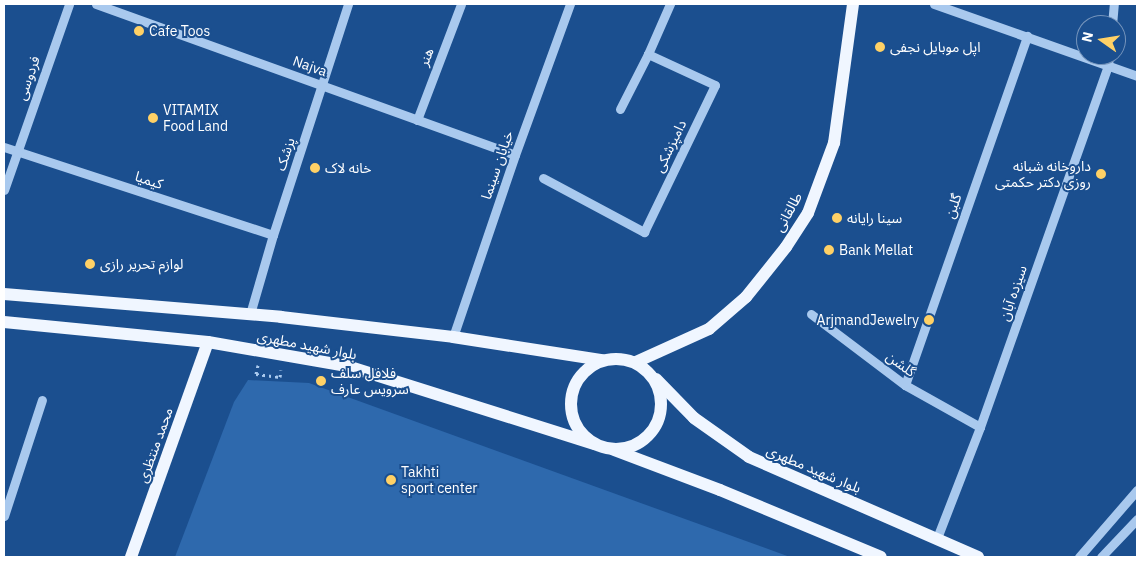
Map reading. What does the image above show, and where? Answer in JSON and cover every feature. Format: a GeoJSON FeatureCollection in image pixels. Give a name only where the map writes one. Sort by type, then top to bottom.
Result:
{"type":"FeatureCollection","features":[{"type":"Feature","properties":{"kind":"main road","name":"طالقانی"},"geometry":{"type":"LineString","coordinates":[[636,362],[709,329],[746,297],[786,246],[808,213],[834,143],[853,4]]}},
{"type":"Feature","properties":{"kind":"main road","name":"بلوار شهید مطهری"},"geometry":{"type":"LineString","coordinates":[[4,294],[250,314],[453,337],[602,360]]}},
{"type":"Feature","properties":{"kind":"main road","name":"بلوار شهید مطهری"},"geometry":{"type":"LineString","coordinates":[[4,322],[208,342],[347,366],[595,444]]}},
{"type":"Feature","properties":{"kind":"main road","name":"محمد منتظری"},"geometry":{"type":"LineString","coordinates":[[131,557],[208,342]]}},
{"type":"Feature","properties":{"kind":"main road"},"geometry":{"type":"LineString","coordinates":[[614,450],[632,447],[647,438],[658,424],[662,406],[656,379],[636,362],[619,358],[602,360],[587,369],[576,383],[571,400],[573,417],[581,433],[595,444],[720,490],[881,557]]}},
{"type":"Feature","properties":{"kind":"main road","name":"بلوار شهید مطهری"},"geometry":{"type":"LineString","coordinates":[[656,379],[694,418],[749,457],[978,557]]}},
{"type":"Feature","properties":{"kind":"street","name":"فردوسی"},"geometry":{"type":"LineString","coordinates":[[4,190],[69,4]]}},
{"type":"Feature","properties":{"kind":"street","name":"Najva"},"geometry":{"type":"LineString","coordinates":[[96,4],[515,155]]}},
{"type":"Feature","properties":{"kind":"street","name":"پزشک"},"geometry":{"type":"LineString","coordinates":[[250,314],[272,235],[348,4]]}},
{"type":"Feature","properties":{"kind":"street","name":"هنر"},"geometry":{"type":"LineString","coordinates":[[417,120],[460,4]]}},
{"type":"Feature","properties":{"kind":"street","name":"خیابان سینما"},"geometry":{"type":"LineString","coordinates":[[453,337],[515,155],[570,4]]}},
{"type":"Feature","properties":{"kind":"street"},"geometry":{"type":"LineString","coordinates":[[620,109],[648,54],[670,4]]}},
{"type":"Feature","properties":{"kind":"street"},"geometry":{"type":"LineString","coordinates":[[934,4],[1137,76]]}},
{"type":"Feature","properties":{"kind":"street","name":"گلبن"},"geometry":{"type":"LineString","coordinates":[[905,385],[1027,36]]}},
{"type":"Feature","properties":{"kind":"street","name":"دامپزشکی"},"geometry":{"type":"LineString","coordinates":[[543,178],[644,232],[715,85],[648,54]]}},
{"type":"Feature","properties":{"kind":"street","name":"سیزده آبان"},"geometry":{"type":"LineString","coordinates":[[937,538],[980,427],[1108,66]]}},
{"type":"Feature","properties":{"kind":"street","name":"کیمیا"},"geometry":{"type":"LineString","coordinates":[[4,147],[272,235]]}},
{"type":"Feature","properties":{"kind":"street","name":"گلشن"},"geometry":{"type":"LineString","coordinates":[[811,314],[905,385],[980,427]]}},
{"type":"Feature","properties":{"kind":"street"},"geometry":{"type":"LineString","coordinates":[[4,516],[7,494],[42,400]]}},
{"type":"Feature","properties":{"kind":"street"},"geometry":{"type":"LineString","coordinates":[[1079,557],[1137,490]]}},
{"type":"Feature","properties":{"kind":"street"},"geometry":{"type":"LineString","coordinates":[[1101,557],[1137,519]]}},
{"type":"Feature","properties":{"kind":"path"},"geometry":{"type":"LineString","coordinates":[[256,374],[280,377]]}},
{"type":"Feature","properties":{"kind":"shaded area","name":"Takhti sport center"},"geometry":{"type":"Polygon","coordinates":[[[248,380],[309,383],[790,557],[175,557],[234,402],[248,380]]]}},
{"type":"Feature","properties":{"kind":"place","name":"Cafe Toos"},"geometry":{"type":"Point","coordinates":[139,31]}},
{"type":"Feature","properties":{"kind":"place","name":"اپل موبایل نجفی"},"geometry":{"type":"Point","coordinates":[880,47]}},
{"type":"Feature","properties":{"kind":"place","name":"VITAMIX Food Land"},"geometry":{"type":"Point","coordinates":[153,118]}},
{"type":"Feature","properties":{"kind":"place","name":"خانه لاک"},"geometry":{"type":"Point","coordinates":[315,168]}},
{"type":"Feature","properties":{"kind":"place","name":"داروخانه شبانه روزی دکتر حکمتی"},"geometry":{"type":"Point","coordinates":[1101,174]}},
{"type":"Feature","properties":{"kind":"place","name":"سینا رایانه"},"geometry":{"type":"Point","coordinates":[837,218]}},
{"type":"Feature","properties":{"kind":"place","name":"Bank Mellat"},"geometry":{"type":"Point","coordinates":[829,250]}},
{"type":"Feature","properties":{"kind":"place","name":"لوازم تحریر رازی"},"geometry":{"type":"Point","coordinates":[90,264]}},
{"type":"Feature","properties":{"kind":"place","name":"ArjmandJewelry"},"geometry":{"type":"Point","coordinates":[929,320]}},
{"type":"Feature","properties":{"kind":"place","name":"فلافل سلف سرویس عارف"},"geometry":{"type":"Point","coordinates":[321,381]}},
{"type":"Feature","properties":{"kind":"place","name":"Takhti sport center"},"geometry":{"type":"Point","coordinates":[391,480]}}]}
